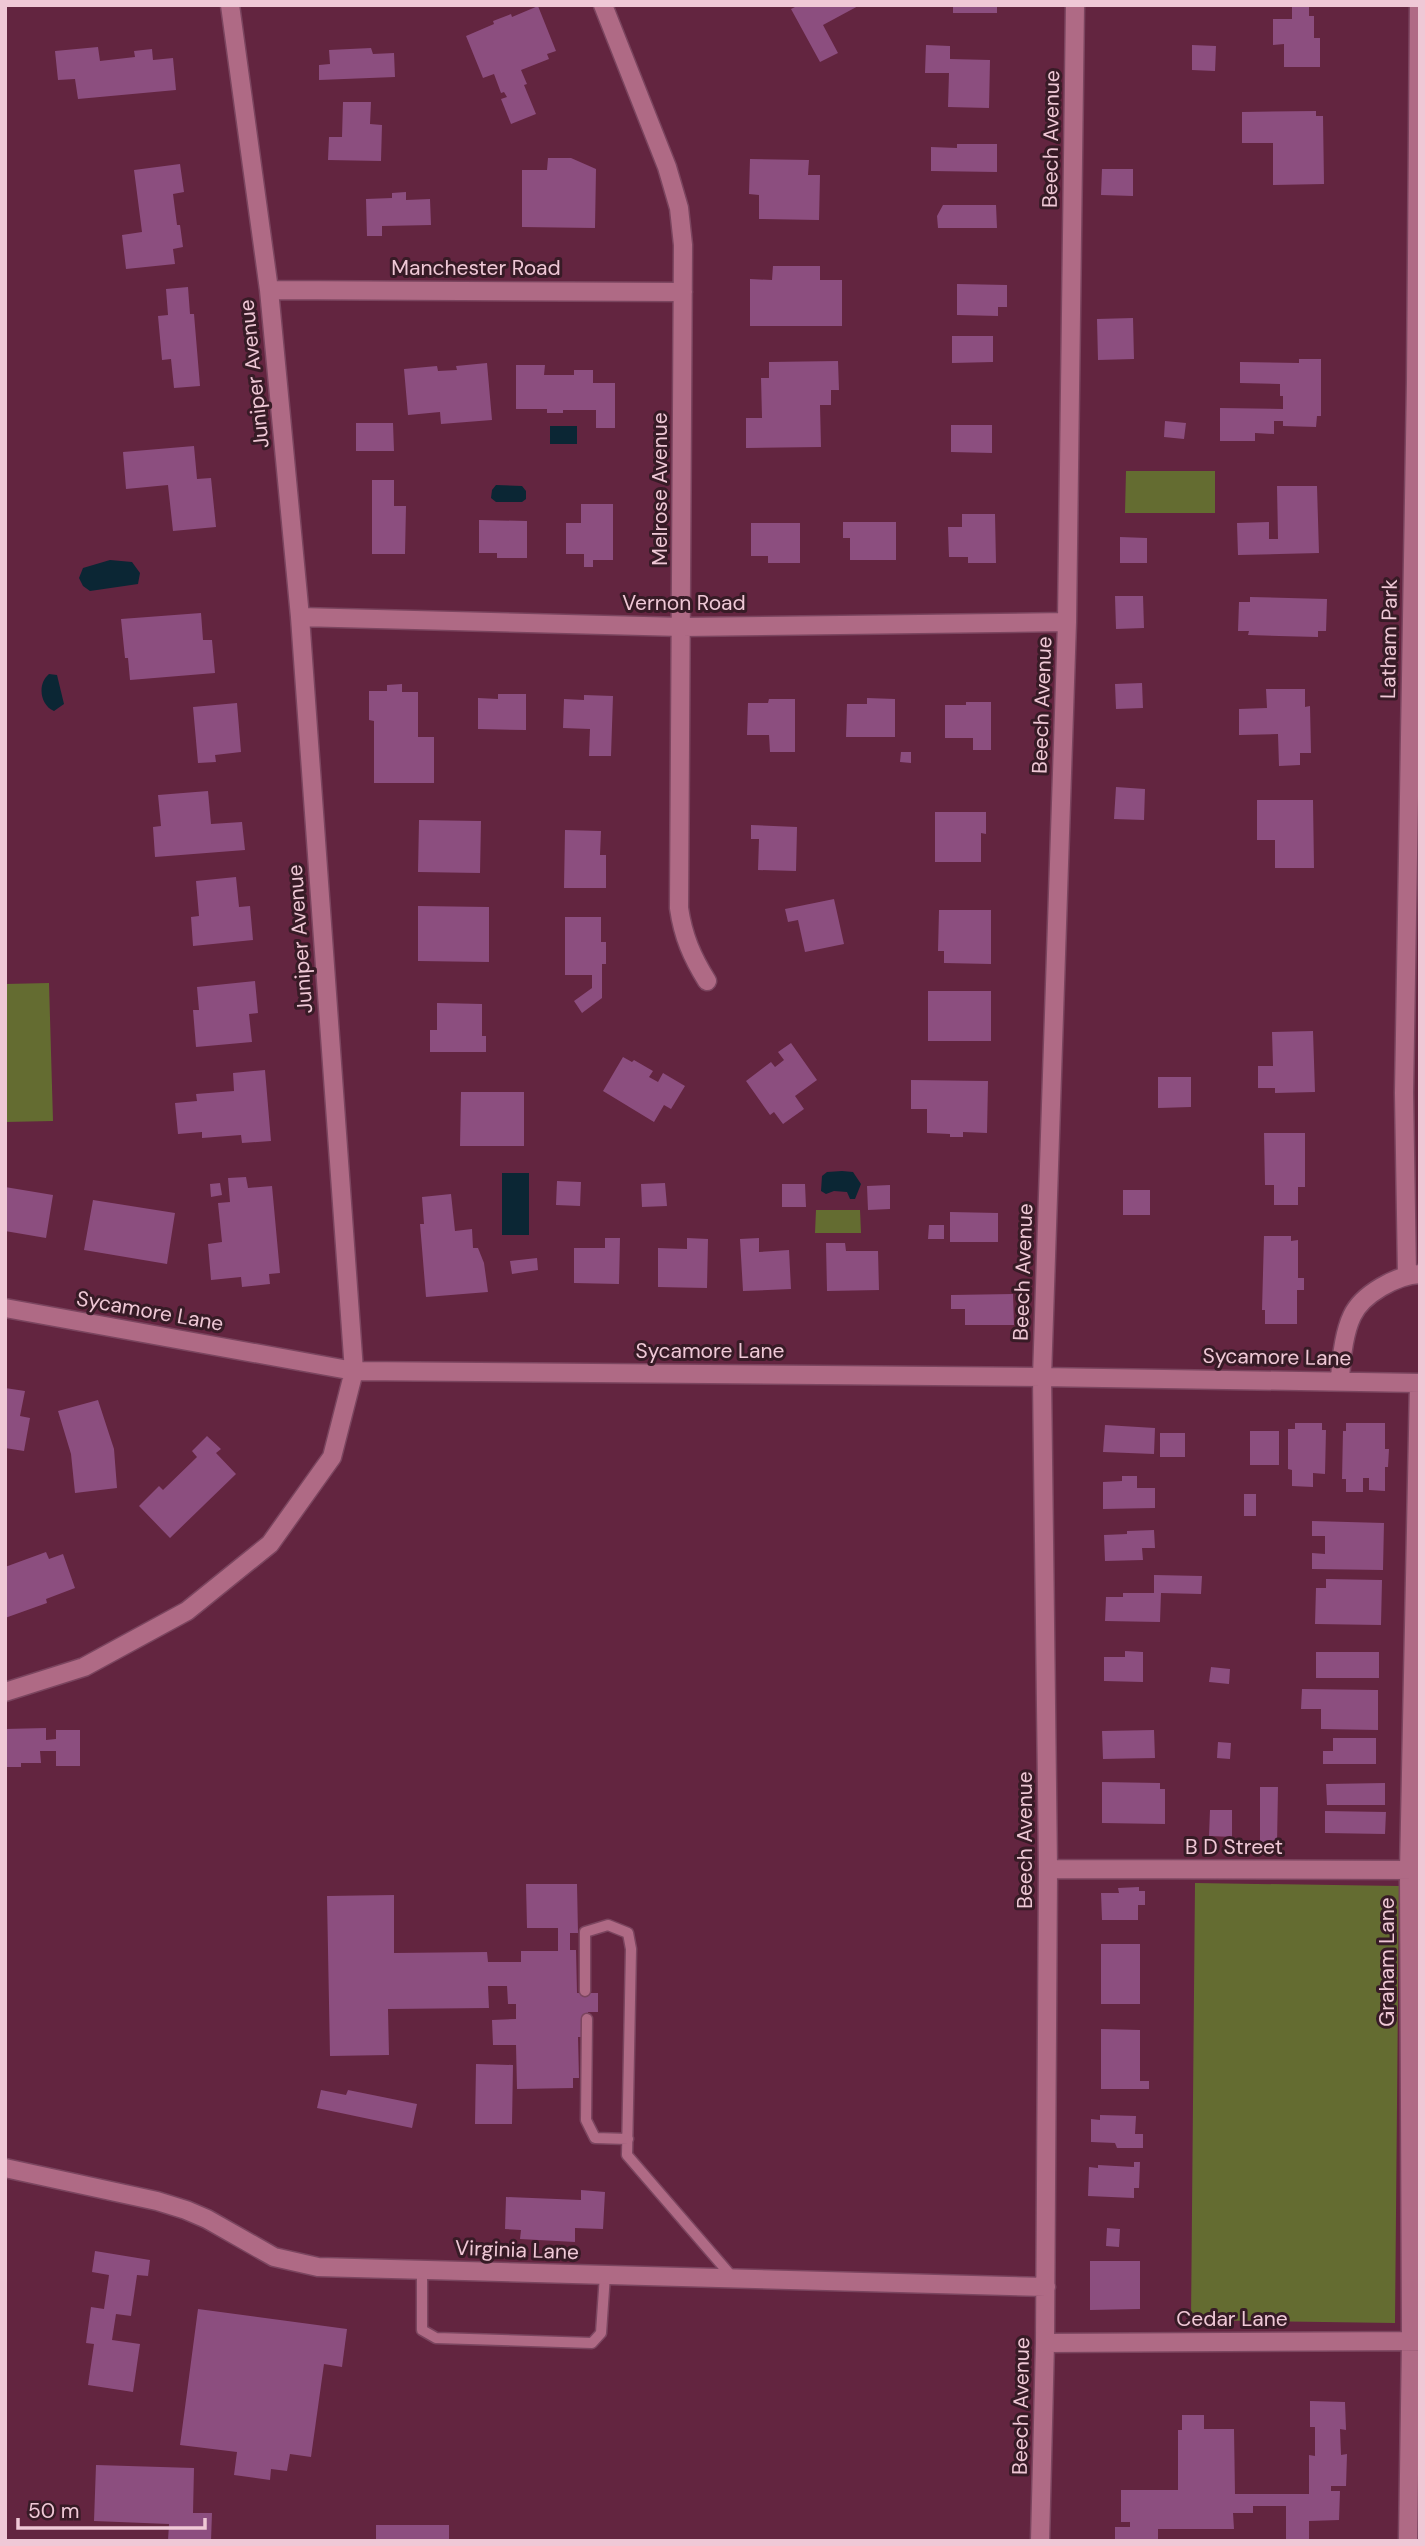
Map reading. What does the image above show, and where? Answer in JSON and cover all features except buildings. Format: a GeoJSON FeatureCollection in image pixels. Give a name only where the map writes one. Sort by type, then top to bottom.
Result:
{"type":"FeatureCollection","features":[{"type":"Feature","properties":{"kind":"street","name":"Juniper Avenue"},"geometry":{"type":"LineString","coordinates":[[5,1692],[84,1667],[187,1611],[270,1544],[332,1457],[354,1371],[300,617],[269,290],[230,5]]}},
{"type":"Feature","properties":{"kind":"street","name":"Melrose Avenue"},"geometry":{"type":"LineString","coordinates":[[603,5],[667,167],[679,208],[683,245],[679,908],[683,934],[707,981]]}},
{"type":"Feature","properties":{"kind":"street","name":"Beech Avenue"},"geometry":{"type":"LineString","coordinates":[[1040,2541],[1046,2287],[1048,1869],[1042,1377],[1067,622],[1075,5]]}},
{"type":"Feature","properties":{"kind":"street","name":"Latham Park"},"geometry":{"type":"LineString","coordinates":[[1339,1381],[1342,1353],[1352,1314],[1376,1289],[1413,1274],[1419,5]]}},
{"type":"Feature","properties":{"kind":"street","name":"Manchester Road"},"geometry":{"type":"LineString","coordinates":[[269,290],[683,292]]}},
{"type":"Feature","properties":{"kind":"street","name":"Vernon Road"},"geometry":{"type":"LineString","coordinates":[[300,617],[682,627],[1067,622]]}},
{"type":"Feature","properties":{"kind":"street","name":"Sycamore Lane"},"geometry":{"type":"LineString","coordinates":[[5,1308],[354,1371],[1419,1383]]}},
{"type":"Feature","properties":{"kind":"street","name":"Graham Lane"},"geometry":{"type":"LineString","coordinates":[[1408,2541],[1416,2341],[1414,1870],[1419,1383]]}},
{"type":"Feature","properties":{"kind":"street","name":"B D Street"},"geometry":{"type":"LineString","coordinates":[[1048,1869],[1414,1870]]}},
{"type":"Feature","properties":{"kind":"street","name":"Virginia Lane"},"geometry":{"type":"LineString","coordinates":[[5,2168],[157,2201],[186,2210],[275,2257],[318,2267],[1046,2287]]}},
{"type":"Feature","properties":{"kind":"street","name":"Cedar Lane"},"geometry":{"type":"LineString","coordinates":[[1045,2343],[1416,2341]]}},
{"type":"Feature","properties":{"kind":"lane"},"geometry":{"type":"LineString","coordinates":[[585,1991],[585,1932],[608,1925],[628,1933],[631,1949],[627,2155],[734,2279]]}},
{"type":"Feature","properties":{"kind":"lane"},"geometry":{"type":"LineString","coordinates":[[587,2019],[586,2120],[595,2138],[628,2138]]}},
{"type":"Feature","properties":{"kind":"lane"},"geometry":{"type":"LineString","coordinates":[[422,2270],[422,2330],[436,2338],[462,2339],[592,2343],[601,2333],[605,2276]]}},
{"type":"Feature","properties":{"kind":"green space"},"geometry":{"type":"Polygon","coordinates":[[[1126,471],[1215,471],[1215,513],[1125,513],[1126,471]]]}},
{"type":"Feature","properties":{"kind":"green space"},"geometry":{"type":"Polygon","coordinates":[[[49,983],[53,1121],[5,1122],[5,984],[49,983]]]}},
{"type":"Feature","properties":{"kind":"green space"},"geometry":{"type":"Polygon","coordinates":[[[816,1210],[860,1210],[861,1233],[815,1233],[816,1210]]]}},
{"type":"Feature","properties":{"kind":"green space"},"geometry":{"type":"Polygon","coordinates":[[[1195,1883],[1399,1886],[1395,2323],[1191,2320],[1195,1883]]]}},
{"type":"Feature","properties":{"kind":"water"},"geometry":{"type":"Polygon","coordinates":[[[550,426],[577,426],[577,444],[550,444],[550,426]]]}},
{"type":"Feature","properties":{"kind":"water"},"geometry":{"type":"Polygon","coordinates":[[[496,485],[522,486],[526,491],[526,499],[522,502],[496,502],[491,498],[496,485]]]}},
{"type":"Feature","properties":{"kind":"water"},"geometry":{"type":"Polygon","coordinates":[[[110,560],[132,562],[140,573],[138,584],[90,591],[83,586],[79,578],[83,568],[110,560]]]}},
{"type":"Feature","properties":{"kind":"water"},"geometry":{"type":"Polygon","coordinates":[[[49,674],[57,675],[64,704],[54,711],[46,704],[42,694],[43,683],[49,674]]]}},
{"type":"Feature","properties":{"kind":"water"},"geometry":{"type":"Polygon","coordinates":[[[827,1172],[853,1172],[861,1184],[855,1199],[850,1199],[847,1192],[834,1191],[826,1194],[821,1191],[822,1176],[827,1172]]]}},
{"type":"Feature","properties":{"kind":"water"},"geometry":{"type":"Polygon","coordinates":[[[502,1173],[529,1173],[529,1235],[502,1235],[502,1173]]]}}]}
